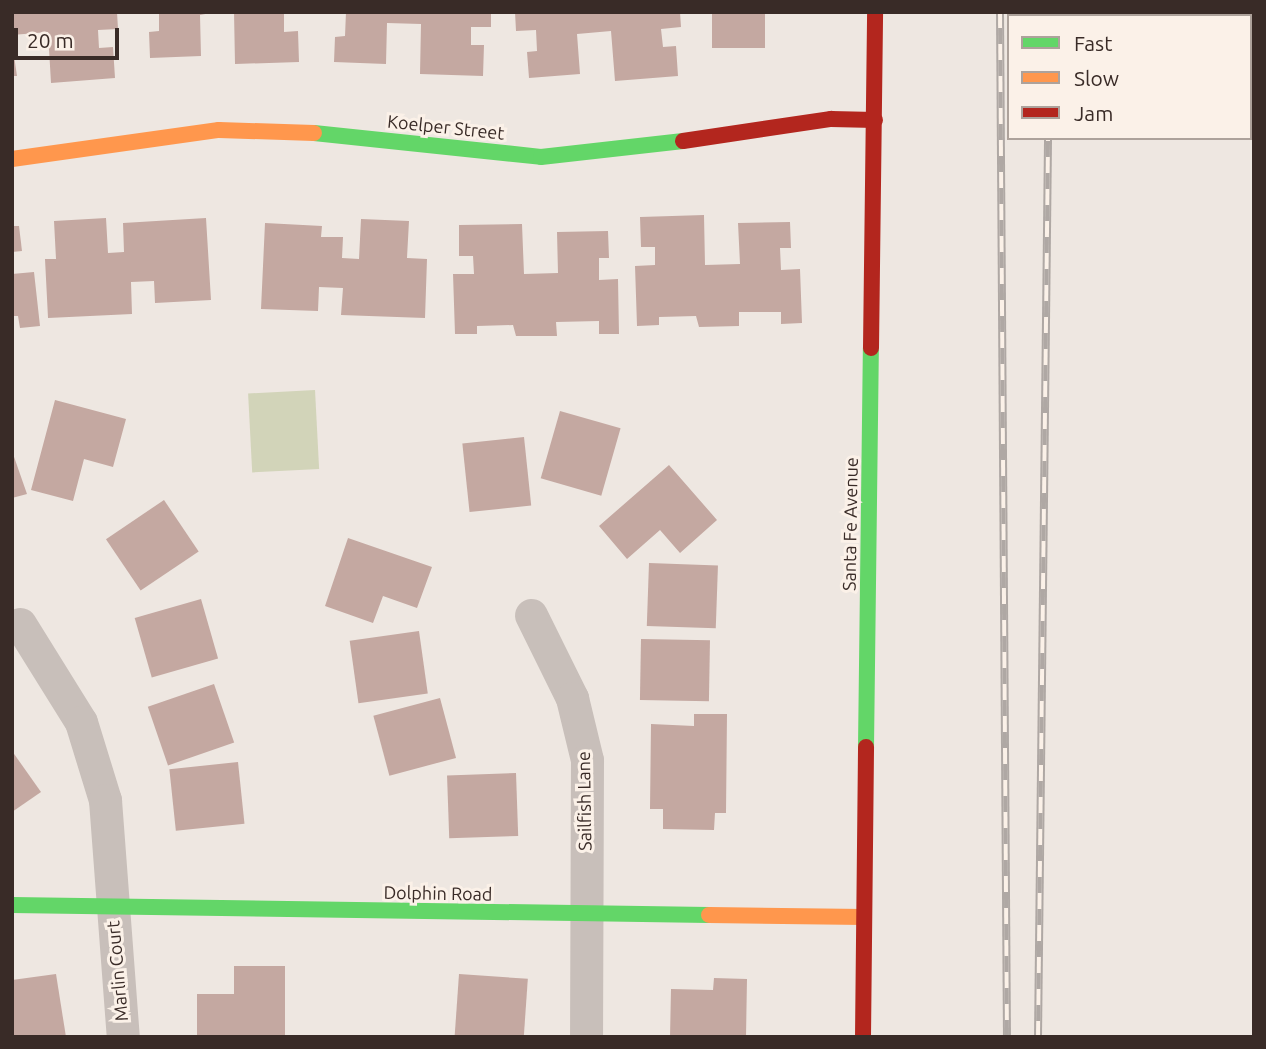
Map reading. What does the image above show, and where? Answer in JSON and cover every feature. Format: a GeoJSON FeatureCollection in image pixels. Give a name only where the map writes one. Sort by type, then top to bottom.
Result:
{"type":"FeatureCollection","features":[{"type":"Feature","properties":{"kind":"street","name":"Santa Fe Avenue"},"geometry":{"type":"LineString","coordinates":[[863,1037],[875,12]]}},
{"type":"Feature","properties":{"kind":"street","name":"Koelper Street"},"geometry":{"type":"LineString","coordinates":[[12,159],[219,130],[326,132],[541,157],[603,153],[831,119],[875,120]]}},
{"type":"Feature","properties":{"kind":"street","name":"Sailfish Lane"},"geometry":{"type":"LineString","coordinates":[[531,615],[572,698],[587,760],[586,1037]]}},
{"type":"Feature","properties":{"kind":"street","name":"Marlin Court"},"geometry":{"type":"LineString","coordinates":[[20,624],[81,722],[105,800],[123,1037]]}},
{"type":"Feature","properties":{"kind":"street","name":"Dolphin Road"},"geometry":{"type":"LineString","coordinates":[[12,905],[864,917]]}},
{"type":"Feature","properties":{"kind":"green space"},"geometry":{"type":"Polygon","coordinates":[[[315,390],[319,469],[252,472],[248,394],[315,390]]]}},
{"type":"Feature","properties":{"kind":"building"},"geometry":{"type":"Polygon","coordinates":[[[12,12],[117,12],[118,29],[98,30],[99,48],[113,47],[115,78],[51,83],[48,32],[12,35],[12,12]]]}},
{"type":"Feature","properties":{"kind":"building"},"geometry":{"type":"Polygon","coordinates":[[[159,12],[216,12],[200,15],[201,56],[150,58],[149,32],[159,31],[159,12]]]}},
{"type":"Feature","properties":{"kind":"building"},"geometry":{"type":"Polygon","coordinates":[[[234,12],[284,12],[284,32],[298,31],[299,62],[235,64],[234,12]]]}},
{"type":"Feature","properties":{"kind":"building"},"geometry":{"type":"Polygon","coordinates":[[[346,12],[491,12],[491,27],[471,27],[471,45],[484,45],[483,76],[420,74],[421,24],[387,23],[386,64],[334,62],[335,37],[345,36],[346,12]]]}},
{"type":"Feature","properties":{"kind":"building"},"geometry":{"type":"Polygon","coordinates":[[[515,12],[680,12],[681,27],[661,29],[663,47],[676,46],[678,76],[615,81],[611,31],[577,34],[580,74],[529,78],[527,52],[537,51],[536,30],[516,31],[515,12]]]}},
{"type":"Feature","properties":{"kind":"building"},"geometry":{"type":"Polygon","coordinates":[[[712,12],[765,12],[765,48],[712,48],[712,12]]]}},
{"type":"Feature","properties":{"kind":"building"},"geometry":{"type":"Polygon","coordinates":[[[12,42],[17,76],[12,76],[12,42]]]}},
{"type":"Feature","properties":{"kind":"building"},"geometry":{"type":"Polygon","coordinates":[[[704,215],[705,265],[740,264],[738,223],[790,222],[791,248],[780,248],[781,270],[800,269],[802,323],[781,324],[781,312],[739,312],[739,326],[699,327],[696,316],[659,317],[659,325],[637,326],[635,266],[655,265],[655,247],[641,247],[640,217],[704,215]]]}},
{"type":"Feature","properties":{"kind":"building"},"geometry":{"type":"Polygon","coordinates":[[[106,218],[108,253],[124,252],[123,223],[206,218],[211,300],[155,303],[154,281],[131,282],[132,314],[48,318],[45,259],[56,259],[54,221],[106,218]]]}},
{"type":"Feature","properties":{"kind":"building"},"geometry":{"type":"Polygon","coordinates":[[[361,219],[409,221],[407,258],[427,259],[425,318],[341,315],[343,288],[319,287],[318,311],[261,309],[265,223],[322,226],[321,237],[343,237],[342,258],[359,259],[361,219]]]}},
{"type":"Feature","properties":{"kind":"building"},"geometry":{"type":"Polygon","coordinates":[[[522,224],[524,274],[558,273],[557,232],[608,231],[609,258],[599,258],[599,280],[618,279],[619,334],[599,334],[599,321],[556,322],[557,336],[516,336],[513,325],[477,326],[477,334],[455,334],[453,274],[474,274],[473,256],[459,256],[459,225],[522,224]]]}},
{"type":"Feature","properties":{"kind":"building"},"geometry":{"type":"Polygon","coordinates":[[[12,226],[19,226],[22,251],[12,252],[12,226]]]}},
{"type":"Feature","properties":{"kind":"building"},"geometry":{"type":"Polygon","coordinates":[[[34,272],[40,326],[20,328],[18,316],[12,316],[12,274],[34,272]]]}},
{"type":"Feature","properties":{"kind":"building"},"geometry":{"type":"Polygon","coordinates":[[[55,400],[126,419],[113,467],[84,459],[73,501],[31,490],[55,400]]]}},
{"type":"Feature","properties":{"kind":"building"},"geometry":{"type":"Polygon","coordinates":[[[560,411],[621,428],[601,496],[541,478],[560,411]]]}},
{"type":"Feature","properties":{"kind":"building"},"geometry":{"type":"Polygon","coordinates":[[[524,437],[531,506],[470,512],[462,443],[524,437]]]}},
{"type":"Feature","properties":{"kind":"building"},"geometry":{"type":"Polygon","coordinates":[[[12,451],[27,494],[12,498],[12,451]]]}},
{"type":"Feature","properties":{"kind":"building"},"geometry":{"type":"Polygon","coordinates":[[[669,465],[717,520],[680,553],[660,530],[627,559],[599,526],[669,465]]]}},
{"type":"Feature","properties":{"kind":"building"},"geometry":{"type":"Polygon","coordinates":[[[164,500],[199,551],[141,591],[106,539],[164,500]]]}},
{"type":"Feature","properties":{"kind":"building"},"geometry":{"type":"Polygon","coordinates":[[[348,538],[432,567],[417,608],[383,596],[373,623],[325,606],[348,538]]]}},
{"type":"Feature","properties":{"kind":"building"},"geometry":{"type":"Polygon","coordinates":[[[649,563],[718,565],[716,628],[647,626],[649,563]]]}},
{"type":"Feature","properties":{"kind":"building"},"geometry":{"type":"Polygon","coordinates":[[[201,599],[218,659],[152,678],[135,618],[201,599]]]}},
{"type":"Feature","properties":{"kind":"building"},"geometry":{"type":"Polygon","coordinates":[[[419,631],[428,693],[358,703],[350,641],[419,631]]]}},
{"type":"Feature","properties":{"kind":"building"},"geometry":{"type":"Polygon","coordinates":[[[641,639],[710,640],[709,701],[640,700],[641,639]]]}},
{"type":"Feature","properties":{"kind":"building"},"geometry":{"type":"Polygon","coordinates":[[[214,684],[234,743],[168,765],[148,707],[214,684]]]}},
{"type":"Feature","properties":{"kind":"building"},"geometry":{"type":"Polygon","coordinates":[[[440,698],[456,758],[389,776],[373,716],[440,698]]]}},
{"type":"Feature","properties":{"kind":"building"},"geometry":{"type":"Polygon","coordinates":[[[694,714],[727,714],[726,813],[715,813],[714,830],[663,829],[663,809],[650,809],[651,724],[694,726],[694,714]]]}},
{"type":"Feature","properties":{"kind":"building"},"geometry":{"type":"Polygon","coordinates":[[[12,751],[41,792],[12,812],[12,751]]]}},
{"type":"Feature","properties":{"kind":"building"},"geometry":{"type":"Polygon","coordinates":[[[238,762],[244,824],[176,831],[169,769],[238,762]]]}},
{"type":"Feature","properties":{"kind":"building"},"geometry":{"type":"Polygon","coordinates":[[[516,773],[518,836],[449,838],[447,775],[516,773]]]}},
{"type":"Feature","properties":{"kind":"building"},"geometry":{"type":"Polygon","coordinates":[[[234,966],[285,966],[285,1037],[197,1037],[197,994],[234,994],[234,966]]]}},
{"type":"Feature","properties":{"kind":"building"},"geometry":{"type":"Polygon","coordinates":[[[56,974],[66,1037],[12,1037],[12,980],[56,974]]]}},
{"type":"Feature","properties":{"kind":"building"},"geometry":{"type":"Polygon","coordinates":[[[459,974],[528,979],[524,1037],[455,1037],[459,974]]]}},
{"type":"Feature","properties":{"kind":"building"},"geometry":{"type":"Polygon","coordinates":[[[714,978],[747,979],[746,1037],[670,1037],[671,989],[713,990],[714,978]]]}},
{"type":"Feature","properties":{"kind":"railway"},"geometry":{"type":"LineString","coordinates":[[1000,12],[1007,1037]]}},
{"type":"Feature","properties":{"kind":"railway"},"geometry":{"type":"LineString","coordinates":[[1038,1037],[1048,140]]}},
{"type":"Feature","properties":{"kind":"traffic: fast"},"geometry":{"type":"LineString","coordinates":[[314,133],[541,157],[683,141]]}},
{"type":"Feature","properties":{"kind":"traffic: fast"},"geometry":{"type":"LineString","coordinates":[[866,747],[871,348]]}},
{"type":"Feature","properties":{"kind":"traffic: fast"},"geometry":{"type":"LineString","coordinates":[[12,905],[709,915]]}},
{"type":"Feature","properties":{"kind":"traffic: slow"},"geometry":{"type":"LineString","coordinates":[[12,159],[219,130],[314,133]]}},
{"type":"Feature","properties":{"kind":"traffic: slow"},"geometry":{"type":"LineString","coordinates":[[709,915],[864,917]]}},
{"type":"Feature","properties":{"kind":"traffic: jam"},"geometry":{"type":"LineString","coordinates":[[871,348],[875,12]]}},
{"type":"Feature","properties":{"kind":"traffic: jam"},"geometry":{"type":"LineString","coordinates":[[683,141],[831,119],[875,120]]}},
{"type":"Feature","properties":{"kind":"traffic: jam"},"geometry":{"type":"LineString","coordinates":[[863,1037],[866,747]]}}]}
